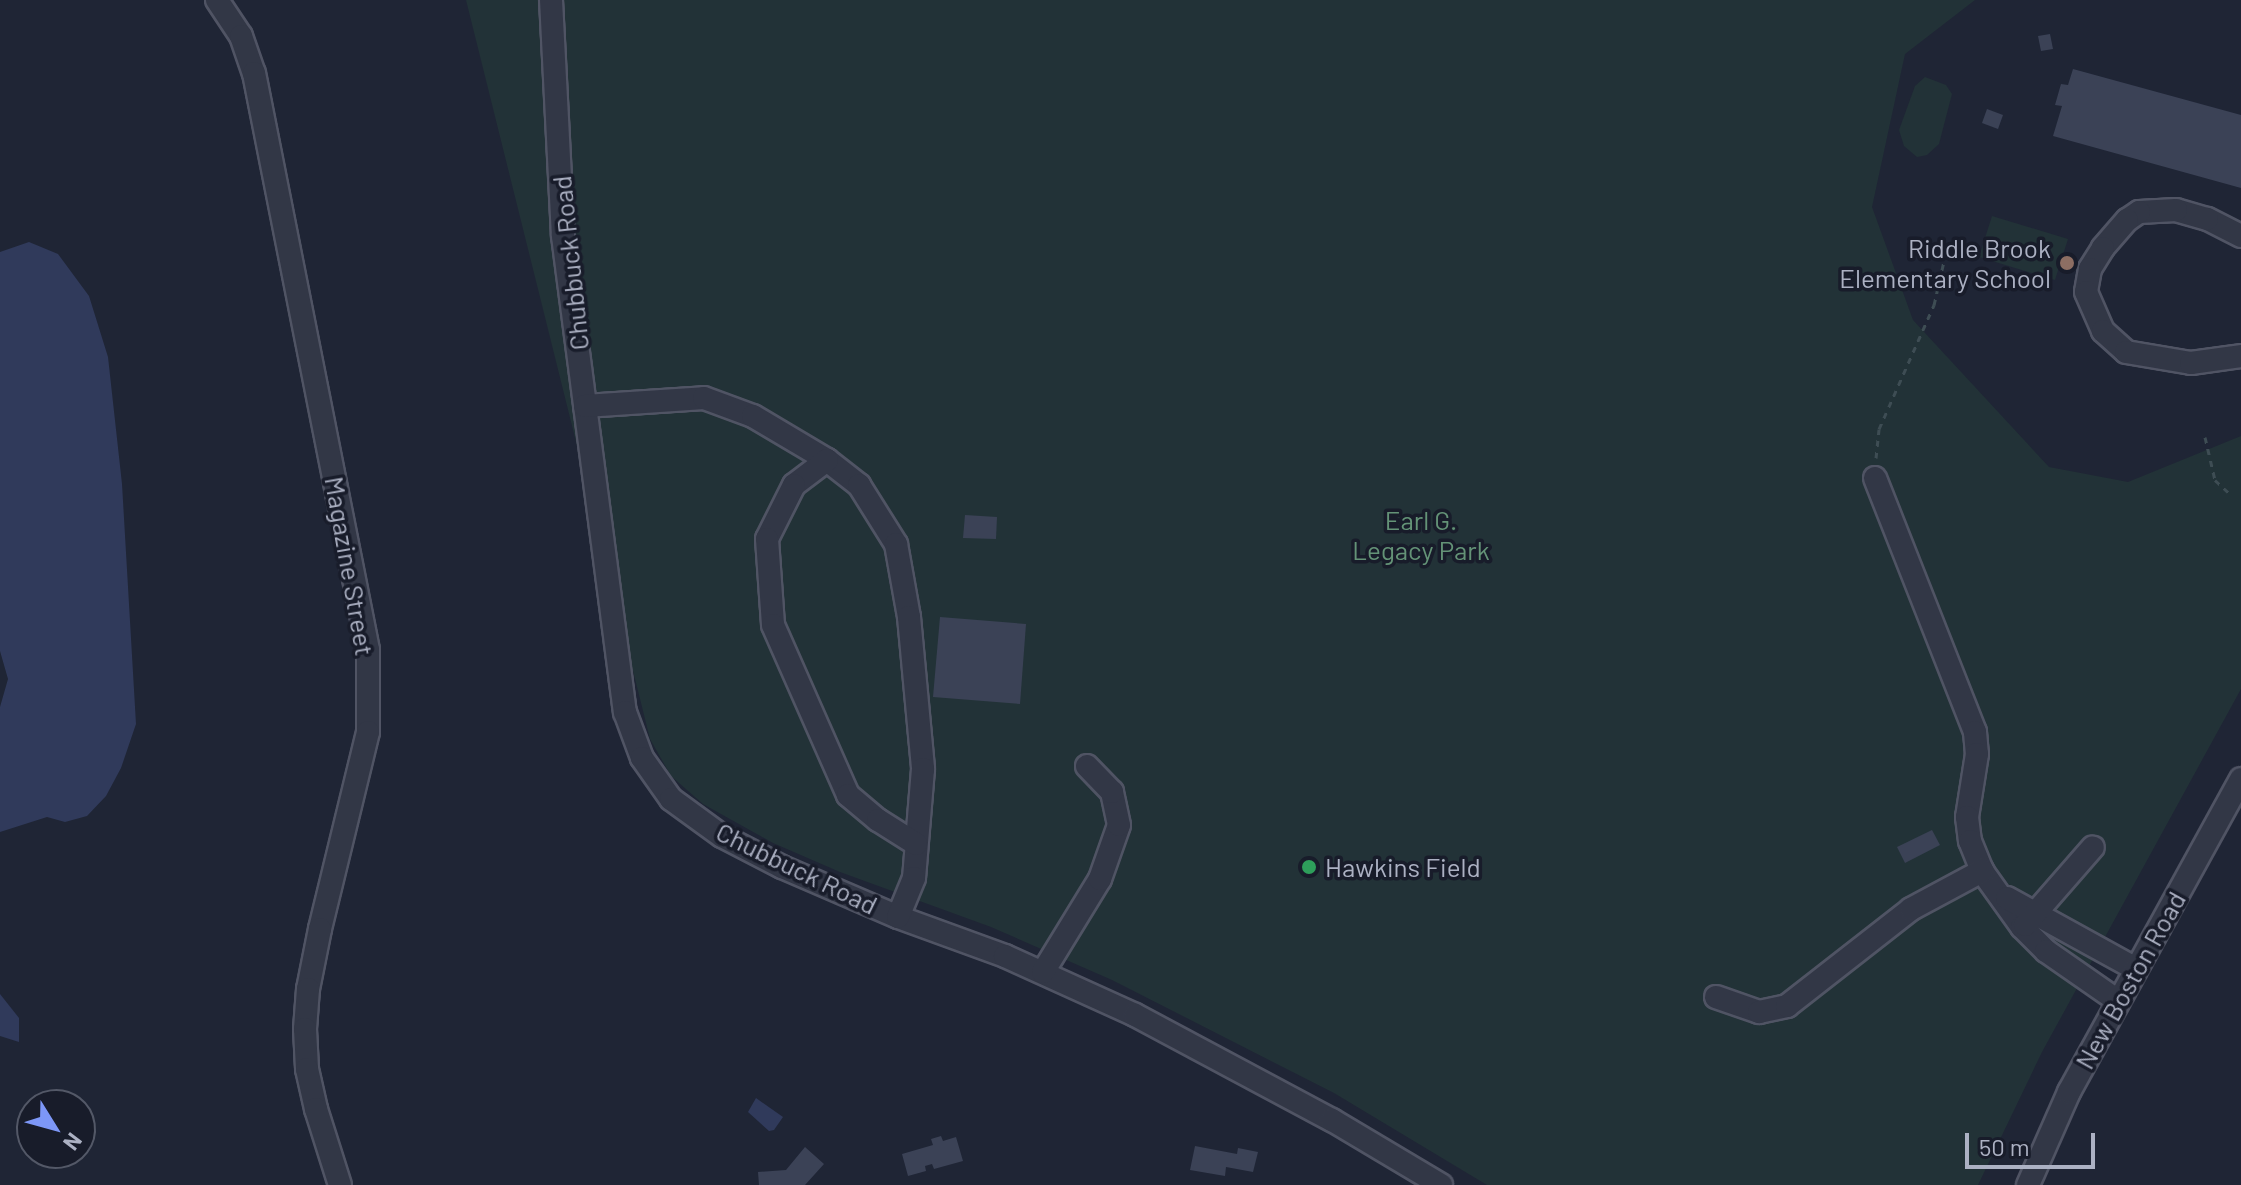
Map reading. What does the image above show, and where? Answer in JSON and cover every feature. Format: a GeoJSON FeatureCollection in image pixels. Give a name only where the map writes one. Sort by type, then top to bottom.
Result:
{"type":"FeatureCollection","features":[{"type":"Feature","properties":{"kind":"street","name":"Magazine Street"},"geometry":{"type":"LineString","coordinates":[[217,0],[241,36],[254,73],[368,650],[368,732],[320,929],[308,989],[305,1029],[307,1069],[340,1185]]}},
{"type":"Feature","properties":{"kind":"street","name":"Chubbuck Road"},"geometry":{"type":"LineString","coordinates":[[551,0],[563,236],[625,712],[642,758],[671,799],[722,836],[898,917],[1043,972],[1243,1071],[1441,1185]]}},
{"type":"Feature","properties":{"kind":"street"},"geometry":{"type":"LineString","coordinates":[[2241,236],[2207,219],[2176,210],[2139,212],[2111,236],[2097,256],[2090,269],[2086,292],[2088,303],[2103,331],[2126,352],[2191,363],[2241,356]]}},
{"type":"Feature","properties":{"kind":"street"},"geometry":{"type":"LineString","coordinates":[[585,406],[704,398],[753,416],[827,460],[859,485],[896,544],[909,617],[923,769],[914,878],[898,917]]}},
{"type":"Feature","properties":{"kind":"street"},"geometry":{"type":"LineString","coordinates":[[827,460],[794,485],[767,539],[773,625],[848,795],[878,820],[916,844]]}},
{"type":"Feature","properties":{"kind":"street"},"geometry":{"type":"LineString","coordinates":[[1875,478],[1975,732],[1977,754],[1967,817],[1970,841],[1989,880],[2029,921],[2063,966],[2118,1001]]}},
{"type":"Feature","properties":{"kind":"street"},"geometry":{"type":"LineString","coordinates":[[1043,972],[1100,879],[1119,825],[1112,792],[1087,766]]}},
{"type":"Feature","properties":{"kind":"street","name":"New Boston Road"},"geometry":{"type":"LineString","coordinates":[[2028,1185],[2069,1092],[2241,779]]}},
{"type":"Feature","properties":{"kind":"street"},"geometry":{"type":"LineString","coordinates":[[2029,921],[2093,847]]}},
{"type":"Feature","properties":{"kind":"street"},"geometry":{"type":"LineString","coordinates":[[1716,997],[1759,1012],[1787,1006],[1911,909],[1989,880]]}},
{"type":"Feature","properties":{"kind":"street"},"geometry":{"type":"LineString","coordinates":[[2029,921],[2136,969]]}},
{"type":"Feature","properties":{"kind":"path"},"geometry":{"type":"LineString","coordinates":[[1875,478],[1879,429],[1934,305],[1946,252]]}},
{"type":"Feature","properties":{"kind":"path"},"geometry":{"type":"LineString","coordinates":[[2205,437],[2215,480],[2228,492]]}},
{"type":"Feature","properties":{"kind":"green space","name":"Earl G. Legacy Park"},"geometry":{"type":"Polygon","coordinates":[[[466,0],[1975,0],[1905,54],[1872,207],[1913,320],[2049,467],[2128,482],[2241,436],[2241,689],[2042,1052],[1978,1185],[1487,1185],[1334,1093],[1112,980],[991,927],[840,872],[773,843],[703,804],[671,776],[650,739],[466,0]]]}},
{"type":"Feature","properties":{"kind":"green space"},"geometry":{"type":"Polygon","coordinates":[[[1925,77],[1946,85],[1952,94],[1939,144],[1927,155],[1917,157],[1904,146],[1899,130],[1915,86],[1925,77]]]}},
{"type":"Feature","properties":{"kind":"green space"},"geometry":{"type":"Polygon","coordinates":[[[1992,216],[2068,239],[2055,280],[1979,257],[1992,216]]]}},
{"type":"Feature","properties":{"kind":"water"},"geometry":{"type":"Polygon","coordinates":[[[29,242],[58,254],[89,296],[108,357],[122,484],[136,724],[121,768],[106,796],[87,816],[65,822],[47,817],[0,832],[0,707],[8,679],[0,651],[0,252],[29,242]]]}},
{"type":"Feature","properties":{"kind":"water"},"geometry":{"type":"Polygon","coordinates":[[[0,994],[19,1018],[19,1042],[0,1036],[0,994]]]}},
{"type":"Feature","properties":{"kind":"water"},"geometry":{"type":"Polygon","coordinates":[[[756,1098],[783,1117],[774,1130],[769,1131],[748,1112],[756,1098]]]}},
{"type":"Feature","properties":{"kind":"building"},"geometry":{"type":"Polygon","coordinates":[[[2050,34],[2053,49],[2041,51],[2038,36],[2050,34]]]}},
{"type":"Feature","properties":{"kind":"building"},"geometry":{"type":"Polygon","coordinates":[[[2073,69],[2241,115],[2241,188],[2053,136],[2062,106],[2055,105],[2061,84],[2068,85],[2073,69]]]}},
{"type":"Feature","properties":{"kind":"building"},"geometry":{"type":"Polygon","coordinates":[[[1987,109],[2003,115],[1998,129],[1982,123],[1987,109]]]}},
{"type":"Feature","properties":{"kind":"building"},"geometry":{"type":"Polygon","coordinates":[[[965,515],[997,517],[996,539],[963,538],[965,515]]]}},
{"type":"Feature","properties":{"kind":"building"},"geometry":{"type":"Polygon","coordinates":[[[940,617],[1026,624],[1020,704],[933,697],[940,617]]]}},
{"type":"Feature","properties":{"kind":"building"},"geometry":{"type":"Polygon","coordinates":[[[1932,830],[1940,845],[1905,863],[1897,847],[1932,830]]]}},
{"type":"Feature","properties":{"kind":"building"},"geometry":{"type":"Polygon","coordinates":[[[941,1136],[943,1141],[956,1137],[963,1161],[934,1169],[932,1164],[925,1166],[926,1171],[908,1176],[902,1154],[933,1145],[931,1139],[941,1136]]]}},
{"type":"Feature","properties":{"kind":"building"},"geometry":{"type":"Polygon","coordinates":[[[1195,1146],[1237,1154],[1238,1148],[1258,1152],[1253,1172],[1226,1167],[1225,1176],[1190,1170],[1195,1146]]]}},
{"type":"Feature","properties":{"kind":"building"},"geometry":{"type":"Polygon","coordinates":[[[805,1147],[824,1164],[805,1185],[759,1185],[758,1172],[786,1170],[805,1147]]]}},
{"type":"Feature","properties":{"kind":"place","name":"Riddle Brook Elementary School"},"geometry":{"type":"Point","coordinates":[2067,263]}},
{"type":"Feature","properties":{"kind":"place","name":"Hawkins Field"},"geometry":{"type":"Point","coordinates":[1309,867]}}]}
